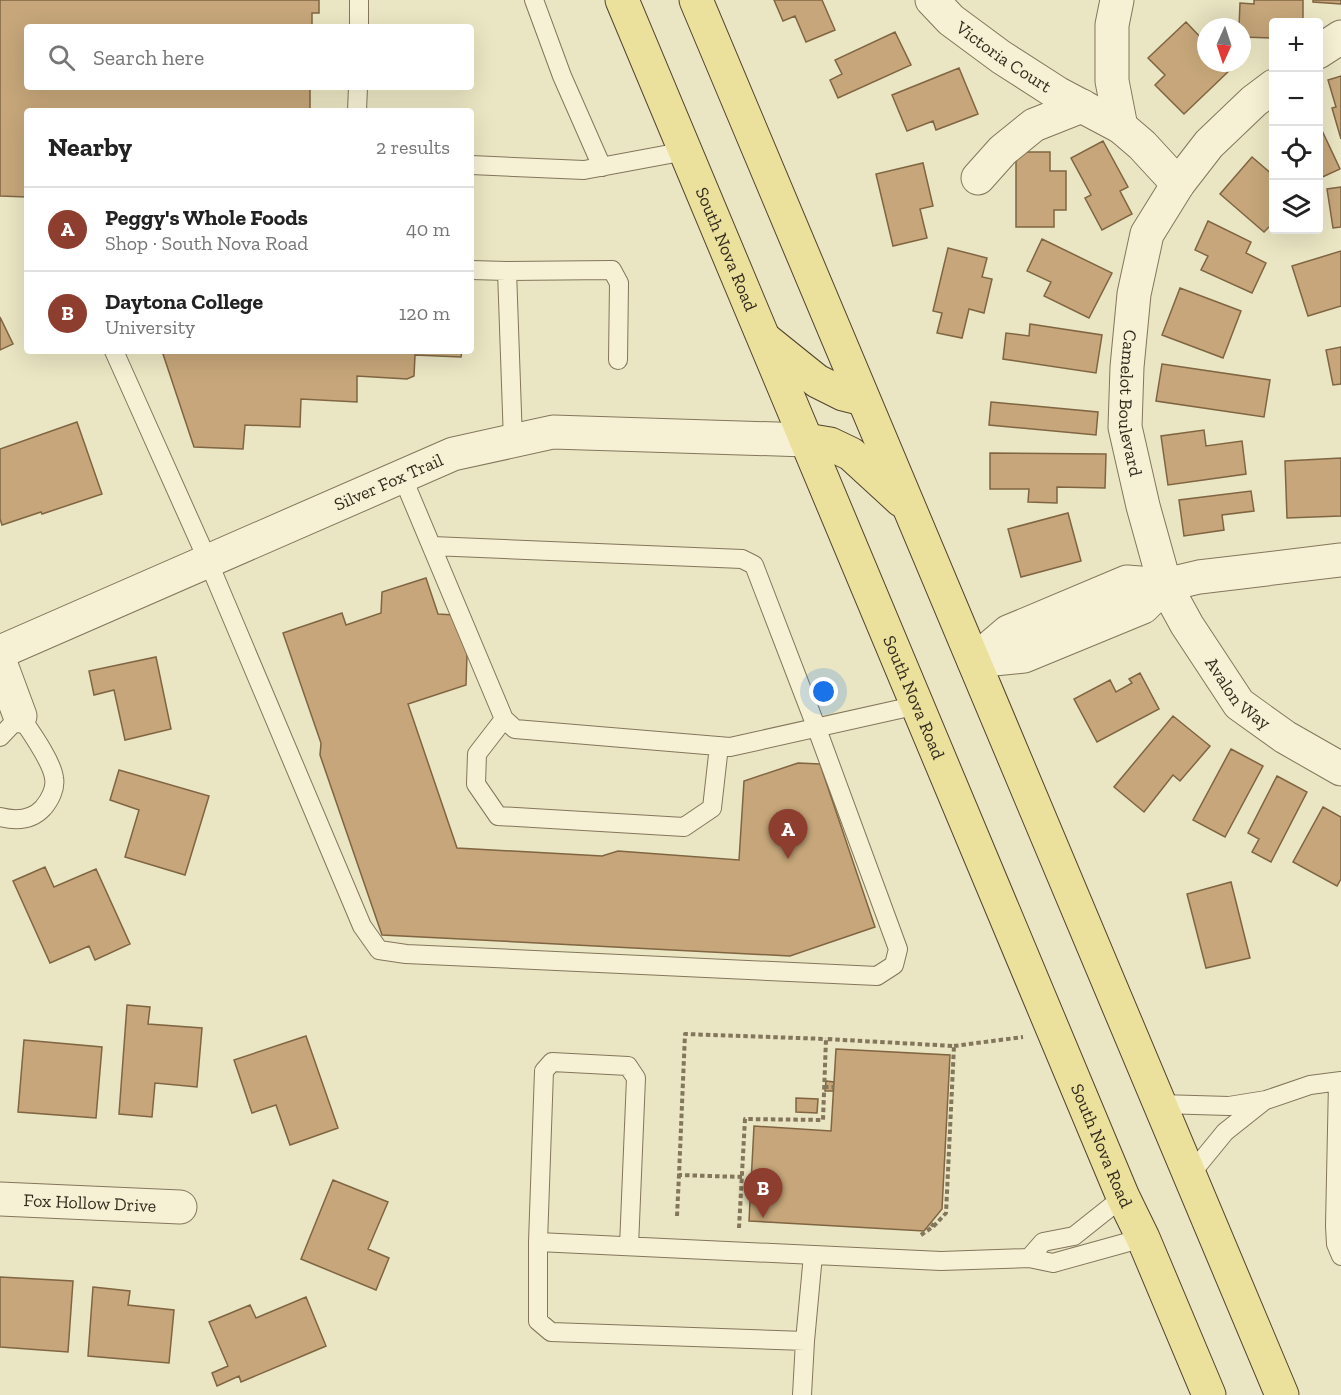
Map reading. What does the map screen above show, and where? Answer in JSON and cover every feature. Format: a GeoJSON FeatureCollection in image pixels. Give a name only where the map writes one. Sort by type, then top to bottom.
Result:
{"type":"FeatureCollection","features":[{"type":"Feature","properties":{"kind":"main road","name":"South Nova Road"},"geometry":{"type":"LineString","coordinates":[[622,0],[1123,1197],[1143,1238],[1209,1395]]}},
{"type":"Feature","properties":{"kind":"main road"},"geometry":{"type":"LineString","coordinates":[[696,0],[1282,1395]]}},
{"type":"Feature","properties":{"kind":"main road"},"geometry":{"type":"LineString","coordinates":[[765,339],[817,381],[843,394],[863,399]]}},
{"type":"Feature","properties":{"kind":"main road"},"geometry":{"type":"LineString","coordinates":[[806,440],[830,444],[851,454],[909,507]]}},
{"type":"Feature","properties":{"kind":"street","name":"Victoria Court"},"geometry":{"type":"LineString","coordinates":[[932,0],[951,20],[1000,57],[1057,93],[1121,127],[1142,145],[1178,184]]}},
{"type":"Feature","properties":{"kind":"street"},"geometry":{"type":"LineString","coordinates":[[1117,0],[1112,25],[1112,81],[1121,127]]}},
{"type":"Feature","properties":{"kind":"street"},"geometry":{"type":"LineString","coordinates":[[1323,49],[1341,37]]}},
{"type":"Feature","properties":{"kind":"street","name":"Camelot Boulevard"},"geometry":{"type":"LineString","coordinates":[[1165,585],[1143,506],[1125,427],[1126,377],[1134,294],[1147,234],[1178,184],[1209,144],[1269,90]]}},
{"type":"Feature","properties":{"kind":"street","name":"Victoria Court"},"geometry":{"type":"LineString","coordinates":[[978,178],[1003,150],[1034,125],[1082,106]]}},
{"type":"Feature","properties":{"kind":"street","name":"Silver Fox Trail"},"geometry":{"type":"LineString","coordinates":[[0,652],[453,454],[553,432],[806,440]]}},
{"type":"Feature","properties":{"kind":"street"},"geometry":{"type":"LineString","coordinates":[[974,661],[1008,632],[1127,582],[1165,585],[1199,577],[1341,560]]}},
{"type":"Feature","properties":{"kind":"street","name":"Avalon Way"},"geometry":{"type":"LineString","coordinates":[[1165,585],[1187,625],[1239,704],[1285,737],[1341,769]]}},
{"type":"Feature","properties":{"kind":"street"},"geometry":{"type":"LineString","coordinates":[[0,662],[10,727]]}},
{"type":"Feature","properties":{"kind":"street","name":"Fox Hollow Drive"},"geometry":{"type":"LineString","coordinates":[[0,1199],[180,1207]]}},
{"type":"Feature","properties":{"kind":"lane"},"geometry":{"type":"LineString","coordinates":[[359,0],[359,24]]}},
{"type":"Feature","properties":{"kind":"lane"},"geometry":{"type":"LineString","coordinates":[[534,0],[562,76],[602,166]]}},
{"type":"Feature","properties":{"kind":"lane"},"geometry":{"type":"LineString","coordinates":[[357,108],[358,90]]}},
{"type":"Feature","properties":{"kind":"lane"},"geometry":{"type":"LineString","coordinates":[[474,165],[584,170],[686,151]]}},
{"type":"Feature","properties":{"kind":"lane"},"geometry":{"type":"LineString","coordinates":[[474,270],[612,270],[619,283],[618,360]]}},
{"type":"Feature","properties":{"kind":"lane"},"geometry":{"type":"LineString","coordinates":[[507,271],[513,441]]}},
{"type":"Feature","properties":{"kind":"lane"},"geometry":{"type":"LineString","coordinates":[[115,354],[208,561],[362,926],[379,950],[406,954],[877,976],[894,965],[898,949],[754,565],[742,559],[432,546]]}},
{"type":"Feature","properties":{"kind":"lane"},"geometry":{"type":"LineString","coordinates":[[402,476],[504,719],[515,729],[730,747],[918,705]]}},
{"type":"Feature","properties":{"kind":"lane"},"geometry":{"type":"LineString","coordinates":[[504,719],[477,754],[476,783],[498,816],[684,826],[712,808],[719,746]]}},
{"type":"Feature","properties":{"kind":"lane"},"geometry":{"type":"LineString","coordinates":[[0,817],[14,820],[28,818],[48,803],[53,792],[54,778],[50,764],[10,727]]}},
{"type":"Feature","properties":{"kind":"lane"},"geometry":{"type":"LineString","coordinates":[[629,1246],[636,1078],[628,1066],[552,1062],[544,1071],[538,1242],[538,1321],[551,1332],[805,1341]]}},
{"type":"Feature","properties":{"kind":"lane"},"geometry":{"type":"LineString","coordinates":[[1160,1104],[1229,1106],[1266,1100],[1311,1085],[1339,1082],[1335,1226],[1336,1244],[1341,1256]]}},
{"type":"Feature","properties":{"kind":"lane"},"geometry":{"type":"LineString","coordinates":[[1189,1176],[1225,1132],[1266,1100]]}},
{"type":"Feature","properties":{"kind":"lane"},"geometry":{"type":"LineString","coordinates":[[1029,1258],[1043,1242],[1074,1236],[1123,1197]]}},
{"type":"Feature","properties":{"kind":"lane"},"geometry":{"type":"LineString","coordinates":[[538,1242],[941,1262],[1029,1258],[1053,1263],[1143,1238]]}},
{"type":"Feature","properties":{"kind":"lane"},"geometry":{"type":"LineString","coordinates":[[802,1395],[813,1255]]}},
{"type":"Feature","properties":{"kind":"path"},"geometry":{"type":"LineString","coordinates":[[677,1215],[685,1034],[954,1046],[1024,1036]]}},
{"type":"Feature","properties":{"kind":"path"},"geometry":{"type":"LineString","coordinates":[[739,1230],[745,1119],[823,1120],[826,1039]]}},
{"type":"Feature","properties":{"kind":"path"},"geometry":{"type":"LineString","coordinates":[[918,1238],[946,1213],[954,1046]]}},
{"type":"Feature","properties":{"kind":"path"},"geometry":{"type":"LineString","coordinates":[[824,1087],[834,1087]]}},
{"type":"Feature","properties":{"kind":"path"},"geometry":{"type":"LineString","coordinates":[[679,1175],[742,1177]]}},
{"type":"Feature","properties":{"kind":"building"},"geometry":{"type":"Polygon","coordinates":[[[0,0],[319,0],[319,13],[312,13],[312,24],[24,24],[24,90],[310,90],[310,108],[24,108],[24,197],[0,196],[0,0]]]}},
{"type":"Feature","properties":{"kind":"building"},"geometry":{"type":"Polygon","coordinates":[[[774,0],[822,0],[835,30],[806,42],[795,16],[783,21],[774,0]]]}},
{"type":"Feature","properties":{"kind":"building"},"geometry":{"type":"Polygon","coordinates":[[[1254,0],[1303,0],[1303,18],[1269,18],[1269,38],[1251,37],[1251,18],[1239,18],[1240,3],[1254,4],[1254,0]]]}},
{"type":"Feature","properties":{"kind":"building"},"geometry":{"type":"Polygon","coordinates":[[[1313,0],[1341,0],[1341,4],[1313,2],[1313,0]]]}},
{"type":"Feature","properties":{"kind":"building"},"geometry":{"type":"Polygon","coordinates":[[[1186,22],[1197,34],[1197,72],[1228,72],[1184,114],[1155,85],[1165,75],[1148,58],[1186,22]]]}},
{"type":"Feature","properties":{"kind":"building"},"geometry":{"type":"Polygon","coordinates":[[[895,32],[911,65],[838,98],[830,80],[842,74],[835,60],[895,32]]]}},
{"type":"Feature","properties":{"kind":"building"},"geometry":{"type":"Polygon","coordinates":[[[959,68],[978,114],[936,130],[933,121],[907,131],[892,95],[959,68]]]}},
{"type":"Feature","properties":{"kind":"building"},"geometry":{"type":"Polygon","coordinates":[[[1341,76],[1341,139],[1332,108],[1336,107],[1328,80],[1341,76]]]}},
{"type":"Feature","properties":{"kind":"building"},"geometry":{"type":"Polygon","coordinates":[[[1323,133],[1340,169],[1323,177],[1323,133]]]}},
{"type":"Feature","properties":{"kind":"building"},"geometry":{"type":"Polygon","coordinates":[[[1103,141],[1128,187],[1120,191],[1132,214],[1102,230],[1085,198],[1091,195],[1071,158],[1103,141]]]}},
{"type":"Feature","properties":{"kind":"building"},"geometry":{"type":"Polygon","coordinates":[[[1016,152],[1050,152],[1050,171],[1066,171],[1066,210],[1054,210],[1054,227],[1016,227],[1016,152]]]}},
{"type":"Feature","properties":{"kind":"building"},"geometry":{"type":"Polygon","coordinates":[[[1252,157],[1269,172],[1269,227],[1264,232],[1220,194],[1252,157]]]}},
{"type":"Feature","properties":{"kind":"building"},"geometry":{"type":"Polygon","coordinates":[[[923,163],[933,206],[920,209],[927,238],[893,246],[876,174],[923,163]]]}},
{"type":"Feature","properties":{"kind":"building"},"geometry":{"type":"Polygon","coordinates":[[[1341,187],[1341,227],[1333,228],[1327,189],[1341,187]]]}},
{"type":"Feature","properties":{"kind":"building"},"geometry":{"type":"Polygon","coordinates":[[[1208,221],[1251,242],[1246,253],[1266,263],[1252,293],[1201,270],[1208,256],[1195,250],[1208,221]]]}},
{"type":"Feature","properties":{"kind":"building"},"geometry":{"type":"Polygon","coordinates":[[[1042,239],[1112,273],[1089,318],[1044,296],[1051,282],[1027,271],[1042,239]]]}},
{"type":"Feature","properties":{"kind":"building"},"geometry":{"type":"Polygon","coordinates":[[[948,248],[987,258],[982,277],[992,279],[984,313],[969,309],[962,338],[937,333],[942,313],[933,311],[948,248]]]}},
{"type":"Feature","properties":{"kind":"building"},"geometry":{"type":"Polygon","coordinates":[[[1341,251],[1341,306],[1308,316],[1292,266],[1341,251]]]}},
{"type":"Feature","properties":{"kind":"building"},"geometry":{"type":"Polygon","coordinates":[[[1180,288],[1241,311],[1223,358],[1162,335],[1180,288]]]}},
{"type":"Feature","properties":{"kind":"building"},"geometry":{"type":"Polygon","coordinates":[[[0,317],[13,344],[0,350],[0,317]]]}},
{"type":"Feature","properties":{"kind":"building"},"geometry":{"type":"Polygon","coordinates":[[[1030,324],[1102,335],[1096,373],[1003,359],[1006,333],[1029,336],[1030,324]]]}},
{"type":"Feature","properties":{"kind":"building"},"geometry":{"type":"Polygon","coordinates":[[[1341,347],[1341,384],[1333,385],[1326,350],[1341,347]]]}},
{"type":"Feature","properties":{"kind":"building"},"geometry":{"type":"Polygon","coordinates":[[[163,354],[462,354],[461,357],[415,355],[414,376],[407,379],[357,376],[357,402],[301,399],[300,427],[245,425],[243,449],[194,447],[163,354]]]}},
{"type":"Feature","properties":{"kind":"building"},"geometry":{"type":"Polygon","coordinates":[[[1162,364],[1270,380],[1264,417],[1156,401],[1162,364]]]}},
{"type":"Feature","properties":{"kind":"building"},"geometry":{"type":"Polygon","coordinates":[[[991,402],[1098,412],[1096,435],[989,425],[991,402]]]}},
{"type":"Feature","properties":{"kind":"building"},"geometry":{"type":"Polygon","coordinates":[[[77,422],[102,494],[2,525],[0,519],[0,449],[77,422]]]}},
{"type":"Feature","properties":{"kind":"building"},"geometry":{"type":"Polygon","coordinates":[[[1204,430],[1206,446],[1242,441],[1246,474],[1168,485],[1161,436],[1204,430]]]}},
{"type":"Feature","properties":{"kind":"building"},"geometry":{"type":"Polygon","coordinates":[[[990,453],[1106,454],[1105,488],[1057,487],[1057,503],[1028,502],[1029,489],[990,489],[990,453]]]}},
{"type":"Feature","properties":{"kind":"building"},"geometry":{"type":"Polygon","coordinates":[[[1341,458],[1341,516],[1287,518],[1285,461],[1341,458]]]}},
{"type":"Feature","properties":{"kind":"building"},"geometry":{"type":"Polygon","coordinates":[[[1251,491],[1254,511],[1222,515],[1224,530],[1184,536],[1179,500],[1251,491]]]}},
{"type":"Feature","properties":{"kind":"building"},"geometry":{"type":"Polygon","coordinates":[[[1068,513],[1081,561],[1021,577],[1008,529],[1068,513]]]}},
{"type":"Feature","properties":{"kind":"building"},"geometry":{"type":"Polygon","coordinates":[[[426,578],[438,614],[454,615],[467,654],[466,685],[408,704],[457,848],[602,856],[618,851],[739,860],[744,781],[798,763],[820,764],[875,927],[790,956],[382,935],[320,755],[321,743],[283,633],[342,613],[346,625],[381,613],[382,592],[426,578]]]}},
{"type":"Feature","properties":{"kind":"building"},"geometry":{"type":"Polygon","coordinates":[[[156,657],[171,729],[125,740],[114,690],[94,695],[89,671],[156,657]]]}},
{"type":"Feature","properties":{"kind":"building"},"geometry":{"type":"Polygon","coordinates":[[[1140,673],[1159,709],[1097,742],[1074,699],[1110,680],[1116,692],[1132,683],[1129,679],[1140,673]]]}},
{"type":"Feature","properties":{"kind":"building"},"geometry":{"type":"Polygon","coordinates":[[[1173,716],[1210,746],[1180,781],[1173,775],[1144,812],[1114,787],[1173,716]]]}},
{"type":"Feature","properties":{"kind":"building"},"geometry":{"type":"Polygon","coordinates":[[[1231,749],[1263,766],[1225,837],[1193,820],[1231,749]]]}},
{"type":"Feature","properties":{"kind":"building"},"geometry":{"type":"Polygon","coordinates":[[[119,770],[209,796],[185,875],[125,857],[139,810],[110,800],[119,770]]]}},
{"type":"Feature","properties":{"kind":"building"},"geometry":{"type":"Polygon","coordinates":[[[1277,776],[1307,792],[1271,862],[1252,852],[1259,839],[1248,833],[1277,776]]]}},
{"type":"Feature","properties":{"kind":"building"},"geometry":{"type":"Polygon","coordinates":[[[1323,807],[1341,817],[1341,879],[1337,886],[1293,862],[1323,807]]]}},
{"type":"Feature","properties":{"kind":"building"},"geometry":{"type":"Polygon","coordinates":[[[45,867],[54,887],[96,869],[130,944],[95,960],[89,946],[50,963],[13,881],[45,867]]]}},
{"type":"Feature","properties":{"kind":"building"},"geometry":{"type":"Polygon","coordinates":[[[1231,882],[1250,958],[1206,968],[1187,894],[1231,882]]]}},
{"type":"Feature","properties":{"kind":"building"},"geometry":{"type":"Polygon","coordinates":[[[127,1005],[150,1007],[148,1024],[202,1028],[197,1087],[155,1083],[152,1117],[119,1114],[127,1005]]]}},
{"type":"Feature","properties":{"kind":"building"},"geometry":{"type":"Polygon","coordinates":[[[306,1036],[338,1128],[290,1145],[276,1105],[252,1113],[234,1060],[306,1036]]]}},
{"type":"Feature","properties":{"kind":"building"},"geometry":{"type":"Polygon","coordinates":[[[24,1040],[102,1047],[96,1118],[18,1112],[24,1040]]]}},
{"type":"Feature","properties":{"kind":"building"},"geometry":{"type":"Polygon","coordinates":[[[836,1049],[950,1055],[942,1209],[924,1231],[749,1221],[754,1126],[831,1131],[836,1049]]]}},
{"type":"Feature","properties":{"kind":"building"},"geometry":{"type":"Polygon","coordinates":[[[826,1081],[834,1082],[833,1091],[825,1091],[826,1081]]]}},
{"type":"Feature","properties":{"kind":"building"},"geometry":{"type":"Polygon","coordinates":[[[796,1098],[818,1099],[817,1113],[796,1112],[796,1098]]]}},
{"type":"Feature","properties":{"kind":"building"},"geometry":{"type":"Polygon","coordinates":[[[333,1180],[388,1202],[368,1249],[389,1258],[376,1290],[301,1259],[333,1180]]]}},
{"type":"Feature","properties":{"kind":"building"},"geometry":{"type":"Polygon","coordinates":[[[0,1277],[73,1281],[68,1352],[0,1347],[0,1277]]]}},
{"type":"Feature","properties":{"kind":"building"},"geometry":{"type":"Polygon","coordinates":[[[93,1287],[130,1291],[128,1305],[174,1310],[169,1363],[88,1356],[93,1287]]]}},
{"type":"Feature","properties":{"kind":"building"},"geometry":{"type":"Polygon","coordinates":[[[306,1297],[326,1346],[241,1382],[239,1376],[217,1386],[212,1373],[228,1366],[209,1322],[250,1305],[256,1318],[306,1297]]]}},
{"type":"Feature","properties":{"kind":"place","name":"Peggy's Whole Foods"},"geometry":{"type":"Point","coordinates":[788,859]}},
{"type":"Feature","properties":{"kind":"place","name":"Daytona College"},"geometry":{"type":"Point","coordinates":[763,1218]}}]}
